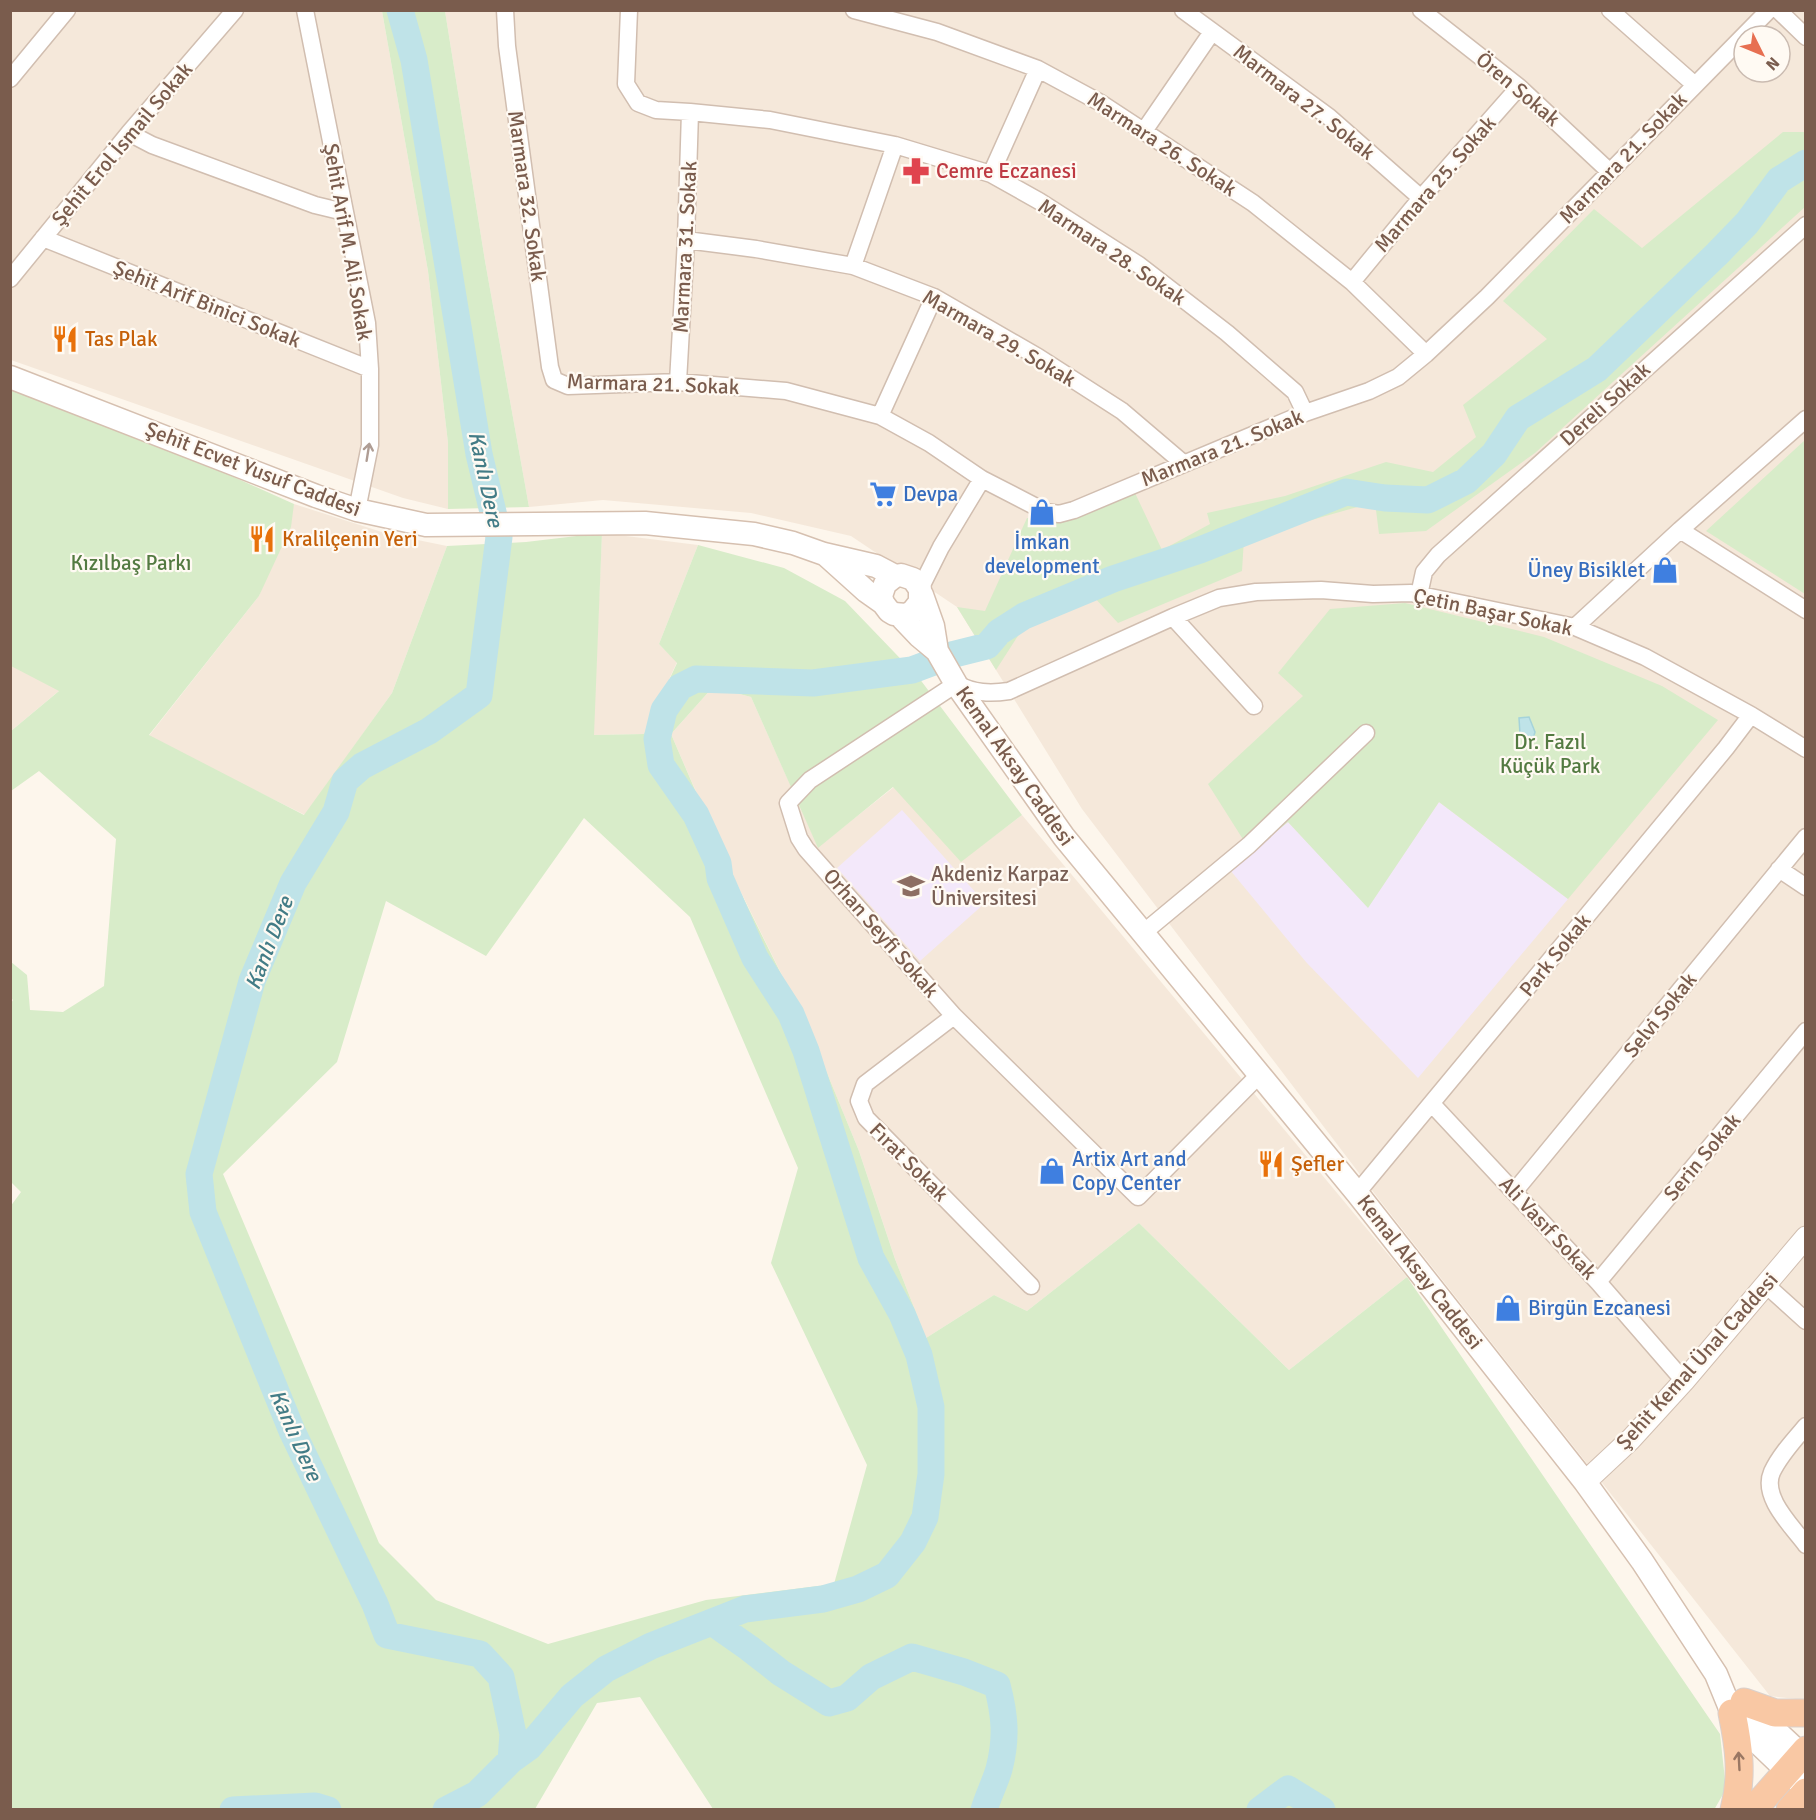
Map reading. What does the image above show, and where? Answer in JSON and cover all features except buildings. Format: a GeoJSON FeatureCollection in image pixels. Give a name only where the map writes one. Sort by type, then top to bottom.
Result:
{"type":"FeatureCollection","features":[{"type":"Feature","properties":{"kind":"highway"},"geometry":{"type":"LineString","coordinates":[[1734,1809],[1739,1791],[1738,1707],[1775,1713],[1806,1713]]}},
{"type":"Feature","properties":{"kind":"highway"},"geometry":{"type":"LineString","coordinates":[[1753,1809],[1802,1769]]}},
{"type":"Feature","properties":{"kind":"highway"},"geometry":{"type":"LineString","coordinates":[[1790,1809],[1802,1769]]}},
{"type":"Feature","properties":{"kind":"main road","name":"Şehit Ecvet Yusuf Caddesi"},"geometry":{"type":"LineString","coordinates":[[10,376],[357,510],[426,525],[645,523],[700,527],[754,534],[793,543],[824,555]]}},
{"type":"Feature","properties":{"kind":"main road"},"geometry":{"type":"LineString","coordinates":[[824,555],[876,566],[913,579],[921,592],[920,602],[912,612],[891,609],[881,596],[885,584],[898,575]]}},
{"type":"Feature","properties":{"kind":"main road","name":"Kemal Aksay Caddesi"},"geometry":{"type":"LineString","coordinates":[[824,555],[891,609],[937,651],[957,684],[1064,837],[1357,1193],[1585,1482],[1641,1561],[1738,1707],[1802,1769]]}},
{"type":"Feature","properties":{"kind":"main road","name":"Kemal Aksay Caddesi"},"geometry":{"type":"LineString","coordinates":[[921,592],[933,626],[937,651]]}},
{"type":"Feature","properties":{"kind":"street"},"geometry":{"type":"LineString","coordinates":[[10,79],[68,10]]}},
{"type":"Feature","properties":{"kind":"street","name":"Şehit Erol İsmail Sokak"},"geometry":{"type":"LineString","coordinates":[[10,279],[129,133],[235,10]]}},
{"type":"Feature","properties":{"kind":"street","name":"Şehit Arif M. Ali Sokak"},"geometry":{"type":"LineString","coordinates":[[305,10],[367,322],[370,369],[370,445],[357,510]]}},
{"type":"Feature","properties":{"kind":"street","name":"Marmara 32. Sokak"},"geometry":{"type":"LineString","coordinates":[[505,10],[510,69],[548,356],[554,380]]}},
{"type":"Feature","properties":{"kind":"street","name":"Marmara 28. Sokak"},"geometry":{"type":"LineString","coordinates":[[629,10],[626,84],[638,103],[656,110],[770,120],[894,145],[992,174],[1139,265],[1227,333],[1295,392],[1305,413]]}},
{"type":"Feature","properties":{"kind":"street","name":"Marmara 26. Sokak"},"geometry":{"type":"LineString","coordinates":[[854,10],[876,13],[937,32],[1038,69],[1099,102],[1253,203],[1352,282],[1426,354]]}},
{"type":"Feature","properties":{"kind":"street","name":"Marmara 27. Sokak"},"geometry":{"type":"LineString","coordinates":[[1183,10],[1329,117],[1421,198]]}},
{"type":"Feature","properties":{"kind":"street","name":"Ören Sokak"},"geometry":{"type":"LineString","coordinates":[[1421,10],[1519,87],[1610,172]]}},
{"type":"Feature","properties":{"kind":"street","name":"Marmara 21. Sokak"},"geometry":{"type":"LineString","coordinates":[[554,380],[568,386],[678,382],[786,391],[880,416],[929,443],[982,479],[1046,512],[1059,514],[1074,510],[1183,463],[1305,413],[1369,391],[1398,377],[1487,297],[1769,10]]}},
{"type":"Feature","properties":{"kind":"street"},"geometry":{"type":"LineString","coordinates":[[1778,10],[1806,37]]}},
{"type":"Feature","properties":{"kind":"street"},"geometry":{"type":"LineString","coordinates":[[1616,12],[1695,85]]}},
{"type":"Feature","properties":{"kind":"street"},"geometry":{"type":"LineString","coordinates":[[1144,131],[1212,32]]}},
{"type":"Feature","properties":{"kind":"street"},"geometry":{"type":"LineString","coordinates":[[992,174],[1038,69]]}},
{"type":"Feature","properties":{"kind":"street","name":"Marmara 25. Sokak"},"geometry":{"type":"LineString","coordinates":[[1352,282],[1421,198],[1519,87]]}},
{"type":"Feature","properties":{"kind":"street","name":"Marmara 31. Sokak"},"geometry":{"type":"LineString","coordinates":[[678,382],[690,112]]}},
{"type":"Feature","properties":{"kind":"street"},"geometry":{"type":"LineString","coordinates":[[129,133],[152,145],[315,205],[344,212]]}},
{"type":"Feature","properties":{"kind":"street"},"geometry":{"type":"LineString","coordinates":[[853,266],[894,145]]}},
{"type":"Feature","properties":{"kind":"street","name":"Dereli Sokak"},"geometry":{"type":"LineString","coordinates":[[1419,594],[1424,572],[1438,555],[1806,225]]}},
{"type":"Feature","properties":{"kind":"street","name":"Şehit Arif Binici Sokak"},"geometry":{"type":"LineString","coordinates":[[44,238],[370,369]]}},
{"type":"Feature","properties":{"kind":"street","name":"Marmara 29. Sokak"},"geometry":{"type":"LineString","coordinates":[[686,240],[756,249],[853,266],[934,297],[1038,357],[1122,411],[1183,463]]}},
{"type":"Feature","properties":{"kind":"street"},"geometry":{"type":"LineString","coordinates":[[880,416],[934,297]]}},
{"type":"Feature","properties":{"kind":"street"},"geometry":{"type":"LineString","coordinates":[[1575,627],[1680,530],[1806,419]]}},
{"type":"Feature","properties":{"kind":"street"},"geometry":{"type":"LineString","coordinates":[[921,592],[941,547],[982,479]]}},
{"type":"Feature","properties":{"kind":"street"},"geometry":{"type":"LineString","coordinates":[[1680,530],[1806,610]]}},
{"type":"Feature","properties":{"kind":"street"},"geometry":{"type":"LineString","coordinates":[[898,575],[920,565],[941,547]]}},
{"type":"Feature","properties":{"kind":"street","name":"Çetin Başar Sokak"},"geometry":{"type":"LineString","coordinates":[[957,684],[972,692],[1009,691],[1219,598],[1256,592],[1321,590],[1373,594],[1419,594],[1575,627],[1646,657],[1751,715],[1806,749]]}},
{"type":"Feature","properties":{"kind":"street"},"geometry":{"type":"LineString","coordinates":[[1173,617],[1254,706]]}},
{"type":"Feature","properties":{"kind":"street","name":"Orhan Seyfi Sokak"},"geometry":{"type":"LineString","coordinates":[[957,684],[810,780],[788,803],[799,838],[806,849],[954,1016],[1138,1197],[1260,1074]]}},
{"type":"Feature","properties":{"kind":"street","name":"Park Sokak"},"geometry":{"type":"LineString","coordinates":[[1357,1193],[1751,715]]}},
{"type":"Feature","properties":{"kind":"street"},"geometry":{"type":"LineString","coordinates":[[1143,933],[1250,845],[1366,733]]}},
{"type":"Feature","properties":{"kind":"street","name":"Selvi Sokak"},"geometry":{"type":"LineString","coordinates":[[1514,1192],[1806,837]]}},
{"type":"Feature","properties":{"kind":"street"},"geometry":{"type":"LineString","coordinates":[[1779,869],[1806,887]]}},
{"type":"Feature","properties":{"kind":"street","name":"Fırat Sokak"},"geometry":{"type":"LineString","coordinates":[[954,1016],[865,1084],[859,1101],[866,1118],[1032,1286]]}},
{"type":"Feature","properties":{"kind":"street","name":"Serin Sokak"},"geometry":{"type":"LineString","coordinates":[[1598,1282],[1806,1031]]}},
{"type":"Feature","properties":{"kind":"street","name":"Ali Vasıf Sokak"},"geometry":{"type":"LineString","coordinates":[[1432,1104],[1598,1282],[1684,1381]]}},
{"type":"Feature","properties":{"kind":"street","name":"Şehit Kemal Ünal Caddesi"},"geometry":{"type":"LineString","coordinates":[[1585,1482],[1631,1439],[1684,1381],[1806,1237]]}},
{"type":"Feature","properties":{"kind":"street"},"geometry":{"type":"LineString","coordinates":[[1765,1284],[1806,1321]]}},
{"type":"Feature","properties":{"kind":"street"},"geometry":{"type":"LineString","coordinates":[[1806,1426],[1787,1448],[1771,1473],[1770,1492],[1777,1506],[1806,1545]]}},
{"type":"Feature","properties":{"kind":"shaded area"},"geometry":{"type":"Polygon","coordinates":[[[11,11],[382,11],[428,271],[448,443],[448,509],[403,498],[11,360],[11,11]]]}},
{"type":"Feature","properties":{"kind":"shaded area"},"geometry":{"type":"Polygon","coordinates":[[[445,11],[1805,11],[1805,1700],[1770,1696],[1381,1202],[1082,809],[957,607],[851,536],[751,513],[603,500],[529,507],[485,261],[445,11]]]}},
{"type":"Feature","properties":{"kind":"shaded area"},"geometry":{"type":"Polygon","coordinates":[[[294,504],[388,534],[447,546],[392,693],[305,815],[148,737],[259,596],[294,504]]]}},
{"type":"Feature","properties":{"kind":"shaded area"},"geometry":{"type":"Polygon","coordinates":[[[602,533],[698,545],[659,644],[677,662],[644,734],[593,735],[602,533]]]}},
{"type":"Feature","properties":{"kind":"shaded area"},"geometry":{"type":"Polygon","coordinates":[[[10,652],[60,690],[11,731],[10,731],[10,652]]]}},
{"type":"Feature","properties":{"kind":"shaded area"},"geometry":{"type":"Polygon","coordinates":[[[713,687],[751,697],[818,847],[894,787],[961,861],[1022,815],[1407,1277],[1289,1370],[1139,1223],[1027,1311],[994,1295],[926,1338],[895,1259],[859,1151],[811,1034],[730,870],[671,734],[713,687]]]}},
{"type":"Feature","properties":{"kind":"shaded area"},"geometry":{"type":"Polygon","coordinates":[[[1439,802],[1568,899],[1418,1078],[1306,962],[1230,870],[1288,822],[1368,907],[1439,802]]]}},
{"type":"Feature","properties":{"kind":"shaded area","name":"Akdeniz Karpaz Üniversitesi"},"geometry":{"type":"Polygon","coordinates":[[[902,810],[985,903],[920,961],[837,868],[902,810]]]}},
{"type":"Feature","properties":{"kind":"green space"},"geometry":{"type":"Polygon","coordinates":[[[382,11],[445,11],[485,261],[529,507],[448,509],[448,443],[428,271],[382,11]]]}},
{"type":"Feature","properties":{"kind":"green space"},"geometry":{"type":"Polygon","coordinates":[[[1783,132],[1805,132],[1805,207],[1535,453],[1426,531],[1379,534],[1375,502],[1244,539],[1242,571],[1118,623],[1093,596],[1023,628],[996,670],[957,607],[985,611],[1027,518],[1060,522],[1135,493],[1162,550],[1210,524],[1207,513],[1285,496],[1386,462],[1433,472],[1476,437],[1463,405],[1547,339],[1503,301],[1594,209],[1642,248],[1783,132]]]}},
{"type":"Feature","properties":{"kind":"green space","name":"Kızılbaş Parkı"},"geometry":{"type":"Polygon","coordinates":[[[11,386],[142,436],[294,504],[291,527],[259,596],[149,735],[304,815],[392,693],[447,546],[526,542],[602,533],[594,735],[644,734],[677,663],[659,644],[698,545],[784,568],[845,601],[919,678],[1022,815],[961,862],[893,787],[818,848],[751,697],[713,687],[671,734],[730,871],[811,1034],[859,1151],[895,1259],[926,1338],[994,1295],[1027,1311],[1139,1223],[1289,1370],[1407,1277],[1720,1734],[1726,1789],[1714,1810],[713,1809],[640,1697],[597,1703],[535,1809],[11,1809],[10,1207],[21,1192],[11,1182],[10,1005],[13,1000],[11,998],[11,962],[27,975],[30,1010],[63,1012],[104,986],[116,839],[39,771],[11,791],[11,731],[59,691],[11,666],[11,386]],[[584,818],[486,956],[386,901],[337,1062],[223,1174],[379,1543],[436,1600],[548,1644],[706,1600],[834,1584],[867,1465],[771,1263],[798,1168],[690,917],[584,818]]]}},
{"type":"Feature","properties":{"kind":"green space"},"geometry":{"type":"Polygon","coordinates":[[[1805,440],[1805,594],[1706,531],[1805,440]]]}},
{"type":"Feature","properties":{"kind":"green space","name":"Dr. Fazıl Küçük Park"},"geometry":{"type":"Polygon","coordinates":[[[1405,603],[1544,637],[1662,686],[1718,720],[1568,899],[1439,802],[1368,908],[1288,822],[1251,852],[1208,784],[1303,696],[1278,673],[1330,609],[1405,603]]]}},
{"type":"Feature","properties":{"kind":"water"},"geometry":{"type":"Polygon","coordinates":[[[1529,717],[1535,732],[1532,742],[1520,734],[1519,718],[1529,717]]]}},
{"type":"Feature","properties":{"kind":"waterway","name":"Kanlı Dere"},"geometry":{"type":"LineString","coordinates":[[400,10],[414,60],[479,454],[499,537],[479,695],[429,731],[362,766],[345,781],[336,812],[293,883],[252,981],[199,1174],[203,1212],[292,1431],[375,1604],[387,1635],[480,1654],[501,1677],[513,1734],[511,1760],[477,1794],[446,1810]]}},
{"type":"Feature","properties":{"kind":"waterway"},"geometry":{"type":"LineString","coordinates":[[511,1760],[529,1747],[572,1696],[606,1669],[651,1646],[745,1609],[823,1599],[858,1589],[887,1575],[913,1542],[925,1517],[931,1474],[931,1407],[919,1355],[902,1314],[871,1258],[806,1051],[791,1014],[755,958],[720,878],[718,863],[696,815],[661,765],[657,739],[664,710],[680,687],[696,679],[813,683],[912,670],[955,654],[987,646],[999,632],[1024,616],[1113,579],[1200,550],[1346,492],[1385,498],[1428,500],[1466,481],[1494,454],[1518,418],[1597,369],[1747,223],[1779,180],[1806,163]]}},
{"type":"Feature","properties":{"kind":"waterway"},"geometry":{"type":"LineString","coordinates":[[712,1622],[781,1673],[829,1703],[847,1698],[871,1677],[912,1657],[964,1672],[997,1685],[1003,1717],[1003,1747],[999,1769],[984,1810]]}},
{"type":"Feature","properties":{"kind":"waterway"},"geometry":{"type":"LineString","coordinates":[[1260,1810],[1288,1789],[1322,1810]]}},
{"type":"Feature","properties":{"kind":"waterway","name":"Kanlı Dere"},"geometry":{"type":"LineString","coordinates":[[233,1810],[315,1806],[328,1810]]}},
{"type":"Feature","properties":{"kind":"place","name":"Cemre Eczanesi"},"geometry":{"type":"Point","coordinates":[916,171]}},
{"type":"Feature","properties":{"kind":"place","name":"Tas Plak"},"geometry":{"type":"Point","coordinates":[65,339]}},
{"type":"Feature","properties":{"kind":"place","name":"Devpa"},"geometry":{"type":"Point","coordinates":[883,494]}},
{"type":"Feature","properties":{"kind":"place","name":"İmkan development"},"geometry":{"type":"Point","coordinates":[1042,512]}},
{"type":"Feature","properties":{"kind":"place","name":"Kralilçenin Yeri"},"geometry":{"type":"Point","coordinates":[262,539]}},
{"type":"Feature","properties":{"kind":"place","name":"Üney Bisiklet"},"geometry":{"type":"Point","coordinates":[1665,570]}},
{"type":"Feature","properties":{"kind":"place","name":"Akdeniz Karpaz Üniversitesi"},"geometry":{"type":"Point","coordinates":[911,886]}},
{"type":"Feature","properties":{"kind":"place","name":"Şefler"},"geometry":{"type":"Point","coordinates":[1271,1164]}},
{"type":"Feature","properties":{"kind":"place","name":"Artix Art and Copy Center"},"geometry":{"type":"Point","coordinates":[1052,1171]}},
{"type":"Feature","properties":{"kind":"place","name":"Birgün Ezcanesi"},"geometry":{"type":"Point","coordinates":[1508,1308]}}]}
